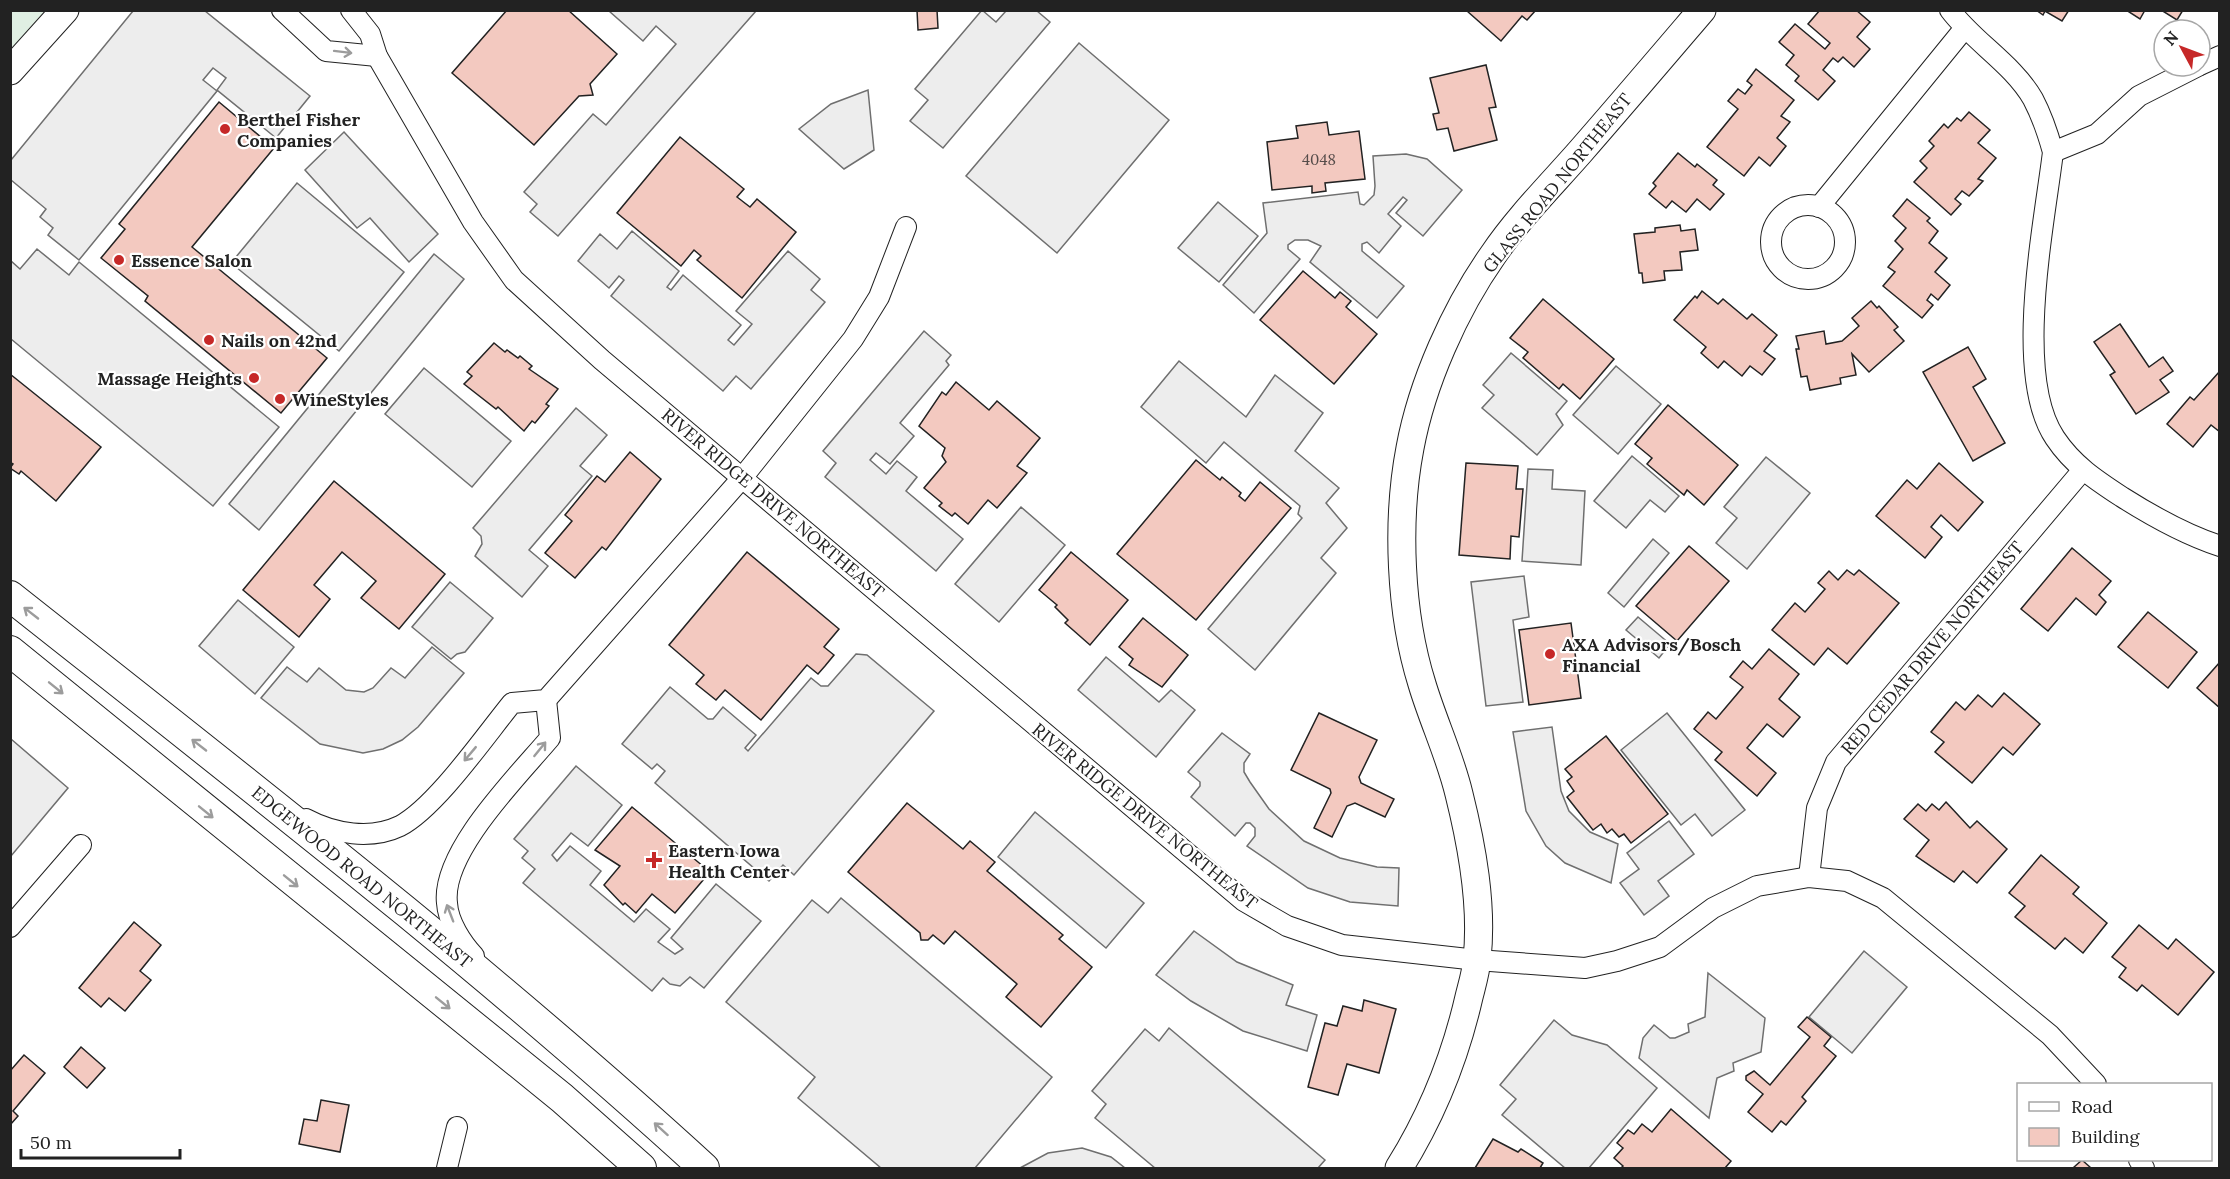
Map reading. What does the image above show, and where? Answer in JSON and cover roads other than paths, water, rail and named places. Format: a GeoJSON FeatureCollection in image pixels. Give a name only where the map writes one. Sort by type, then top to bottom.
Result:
{"type":"FeatureCollection","features":[{"type":"Feature","properties":{"kind":"main road","name":"EDGEWOOD ROAD NORTHEAST"},"geometry":{"type":"LineString","coordinates":[[10,596],[261,794],[522,1009],[628,1099],[704,1168]]}},
{"type":"Feature","properties":{"kind":"main road"},"geometry":{"type":"LineString","coordinates":[[10,651],[562,1098],[641,1168]]}},
{"type":"Feature","properties":{"kind":"street"},"geometry":{"type":"LineString","coordinates":[[10,71],[65,10]]}},
{"type":"Feature","properties":{"kind":"street"},"geometry":{"type":"LineString","coordinates":[[282,10],[326,51],[377,57]]}},
{"type":"Feature","properties":{"kind":"street","name":"RIVER RIDGE DRIVE NORTHEAST"},"geometry":{"type":"LineString","coordinates":[[351,10],[370,34],[377,57],[473,222],[514,280],[602,360],[1244,901],[1287,926],[1342,945],[1478,960],[1585,968],[1617,961],[1660,947],[1713,908],[1757,886],[1809,877],[1847,881],[1883,898],[2050,1035],[2095,1083]]}},
{"type":"Feature","properties":{"kind":"street","name":"GLASS ROAD NORTHEAST"},"geometry":{"type":"LineString","coordinates":[[1399,1168],[1420,1134],[1446,1077],[1464,1020],[1478,960],[1477,897],[1470,842],[1459,790],[1421,681],[1409,620],[1403,562],[1402,513],[1410,448],[1433,368],[1460,309],[1493,254],[1702,10]]}},
{"type":"Feature","properties":{"kind":"street"},"geometry":{"type":"LineString","coordinates":[[1950,10],[1964,29],[1998,58],[2032,98],[2046,128],[2052,152],[2031,340],[2037,393],[2054,436],[2082,471],[2148,514],[2220,546]]}},
{"type":"Feature","properties":{"kind":"street"},"geometry":{"type":"LineString","coordinates":[[1819,207],[1964,29]]}},
{"type":"Feature","properties":{"kind":"street"},"geometry":{"type":"LineString","coordinates":[[2052,152],[2097,134],[2139,96],[2175,78]]}},
{"type":"Feature","properties":{"kind":"street"},"geometry":{"type":"LineString","coordinates":[[261,794],[324,829],[364,835],[399,826],[428,805],[512,703],[546,700],[742,478],[853,339],[879,297],[906,227]]}},
{"type":"Feature","properties":{"kind":"street","name":"RED CEDAR DRIVE NORTHEAST"},"geometry":{"type":"LineString","coordinates":[[1809,877],[1817,808],[1836,762],[2082,471]]}},
{"type":"Feature","properties":{"kind":"street"},"geometry":{"type":"LineString","coordinates":[[522,1009],[462,943],[447,903],[452,866],[472,833],[550,738],[546,700]]}},
{"type":"Feature","properties":{"kind":"street"},"geometry":{"type":"LineString","coordinates":[[10,927],[81,845]]}},
{"type":"Feature","properties":{"kind":"street"},"geometry":{"type":"LineString","coordinates":[[447,1168],[457,1127]]}},
{"type":"Feature","properties":{"kind":"place","name":"Berthel Fisher Companies"},"geometry":{"type":"Point","coordinates":[225,129]}},
{"type":"Feature","properties":{"kind":"place","name":"Essence Salon"},"geometry":{"type":"Point","coordinates":[119,260]}},
{"type":"Feature","properties":{"kind":"place","name":"Nails on 42nd"},"geometry":{"type":"Point","coordinates":[209,340]}},
{"type":"Feature","properties":{"kind":"place","name":"Massage Heights"},"geometry":{"type":"Point","coordinates":[254,378]}},
{"type":"Feature","properties":{"kind":"place","name":"WineStyles"},"geometry":{"type":"Point","coordinates":[280,399]}},
{"type":"Feature","properties":{"kind":"place","name":"AXA Advisors/Bosch Financial"},"geometry":{"type":"Point","coordinates":[1550,654]}},
{"type":"Feature","properties":{"kind":"place","name":"Eastern Iowa Health Center"},"geometry":{"type":"Point","coordinates":[654,860]}}]}
